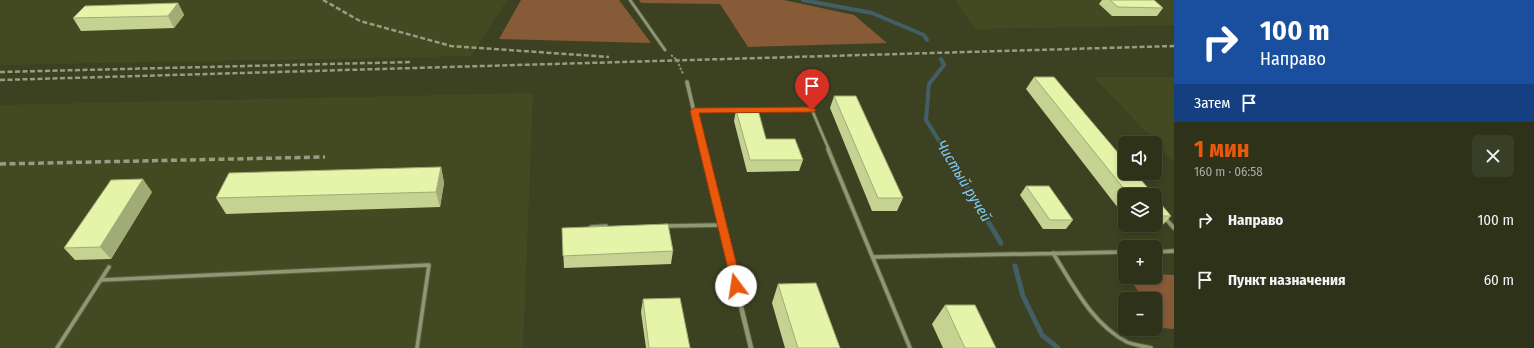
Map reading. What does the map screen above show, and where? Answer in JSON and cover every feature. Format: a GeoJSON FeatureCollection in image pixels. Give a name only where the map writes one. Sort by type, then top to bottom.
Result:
{"type":"FeatureCollection","features":[{"type":"Feature","properties":{"kind":"street"},"geometry":{"type":"LineString","coordinates":[[687,82],[751,348]]}},
{"type":"Feature","properties":{"kind":"lane"},"geometry":{"type":"LineString","coordinates":[[630,0],[665,50]]}},
{"type":"Feature","properties":{"kind":"lane"},"geometry":{"type":"LineString","coordinates":[[694,111],[741,110]]}},
{"type":"Feature","properties":{"kind":"lane"},"geometry":{"type":"LineString","coordinates":[[749,110],[812,110],[910,348]]}},
{"type":"Feature","properties":{"kind":"lane"},"geometry":{"type":"LineString","coordinates":[[1162,213],[1174,228]]}},
{"type":"Feature","properties":{"kind":"lane"},"geometry":{"type":"LineString","coordinates":[[660,226],[722,225]]}},
{"type":"Feature","properties":{"kind":"lane"},"geometry":{"type":"LineString","coordinates":[[591,227],[614,226]]}},
{"type":"Feature","properties":{"kind":"lane"},"geometry":{"type":"LineString","coordinates":[[1162,252],[1174,251]]}},
{"type":"Feature","properties":{"kind":"lane"},"geometry":{"type":"LineString","coordinates":[[873,256],[1118,252]]}},
{"type":"Feature","properties":{"kind":"lane"},"geometry":{"type":"LineString","coordinates":[[1053,254],[1084,303],[1104,326],[1128,342],[1151,348]]}},
{"type":"Feature","properties":{"kind":"lane"},"geometry":{"type":"LineString","coordinates":[[101,280],[429,265],[417,348]]}},
{"type":"Feature","properties":{"kind":"lane"},"geometry":{"type":"LineString","coordinates":[[57,348],[109,267]]}},
{"type":"Feature","properties":{"kind":"path"},"geometry":{"type":"LineString","coordinates":[[665,50],[677,60],[687,82]]}},
{"type":"Feature","properties":{"kind":"shaded area"},"geometry":{"type":"Polygon","coordinates":[[[0,0],[507,0],[471,56],[0,65],[0,0]]]}},
{"type":"Feature","properties":{"kind":"shaded area"},"geometry":{"type":"Polygon","coordinates":[[[521,0],[619,0],[651,43],[499,39],[521,0]]]}},
{"type":"Feature","properties":{"kind":"shaded area"},"geometry":{"type":"Polygon","coordinates":[[[639,0],[784,0],[854,15],[887,43],[748,47],[720,4],[641,3],[639,0]]]}},
{"type":"Feature","properties":{"kind":"shaded area"},"geometry":{"type":"Polygon","coordinates":[[[955,0],[1174,0],[1174,25],[975,29],[955,0]]]}},
{"type":"Feature","properties":{"kind":"shaded area"},"geometry":{"type":"Polygon","coordinates":[[[1094,77],[1174,77],[1174,162],[1162,149],[1162,136],[1150,136],[1094,77]]]}},
{"type":"Feature","properties":{"kind":"shaded area"},"geometry":{"type":"Polygon","coordinates":[[[533,93],[523,348],[0,348],[0,105],[533,93]]]}},
{"type":"Feature","properties":{"kind":"shaded area"},"geometry":{"type":"Polygon","coordinates":[[[1162,274],[1174,275],[1174,329],[1162,328],[1162,292],[1139,292],[1133,284],[1162,284],[1162,274]]]}},
{"type":"Feature","properties":{"kind":"building"},"geometry":{"type":"Polygon","coordinates":[[[1110,0],[1154,0],[1163,8],[1118,7],[1110,0]]]}},
{"type":"Feature","properties":{"kind":"building"},"geometry":{"type":"Polygon","coordinates":[[[178,3],[168,16],[73,18],[85,6],[178,3]]]}},
{"type":"Feature","properties":{"kind":"building"},"geometry":{"type":"Polygon","coordinates":[[[1034,77],[1054,77],[1118,153],[1118,180],[1141,180],[1148,188],[1123,188],[1034,77]]]}},
{"type":"Feature","properties":{"kind":"building"},"geometry":{"type":"Polygon","coordinates":[[[834,96],[856,96],[903,198],[878,198],[834,96]]]}},
{"type":"Feature","properties":{"kind":"building"},"geometry":{"type":"Polygon","coordinates":[[[736,110],[758,110],[766,139],[795,139],[803,160],[750,160],[736,110]]]}},
{"type":"Feature","properties":{"kind":"building"},"geometry":{"type":"Polygon","coordinates":[[[441,167],[436,192],[216,198],[229,173],[441,167]]]}},
{"type":"Feature","properties":{"kind":"building"},"geometry":{"type":"Polygon","coordinates":[[[143,179],[100,247],[64,248],[111,180],[143,179]]]}},
{"type":"Feature","properties":{"kind":"building"},"geometry":{"type":"Polygon","coordinates":[[[1026,186],[1049,186],[1073,220],[1050,220],[1026,186]]]}},
{"type":"Feature","properties":{"kind":"building"},"geometry":{"type":"Polygon","coordinates":[[[1162,205],[1171,216],[1162,216],[1162,205]]]}},
{"type":"Feature","properties":{"kind":"building"},"geometry":{"type":"Polygon","coordinates":[[[668,224],[673,251],[563,256],[562,228],[668,224]]]}},
{"type":"Feature","properties":{"kind":"building"},"geometry":{"type":"Polygon","coordinates":[[[816,283],[840,348],[798,348],[778,284],[816,283]]]}},
{"type":"Feature","properties":{"kind":"building"},"geometry":{"type":"Polygon","coordinates":[[[680,298],[690,348],[649,348],[643,299],[680,298]]]}},
{"type":"Feature","properties":{"kind":"building"},"geometry":{"type":"Polygon","coordinates":[[[945,305],[975,305],[996,348],[965,348],[945,305]]]}},
{"type":"Feature","properties":{"kind":"waterway"},"geometry":{"type":"LineString","coordinates":[[803,0],[872,13],[924,35],[927,40]]}},
{"type":"Feature","properties":{"kind":"waterway"},"geometry":{"type":"LineString","coordinates":[[941,59],[944,65],[929,84],[926,120],[945,150]]}},
{"type":"Feature","properties":{"kind":"waterway","name":"Чистый ручей"},"geometry":{"type":"LineString","coordinates":[[944,149],[1001,243]]}},
{"type":"Feature","properties":{"kind":"waterway","name":"Чистый ручей"},"geometry":{"type":"LineString","coordinates":[[1015,266],[1023,296],[1042,335],[1058,348]]}},
{"type":"Feature","properties":{"kind":"railway"},"geometry":{"type":"LineString","coordinates":[[323,0],[360,21],[451,46],[609,57]]}},
{"type":"Feature","properties":{"kind":"railway"},"geometry":{"type":"LineString","coordinates":[[0,80],[1174,46]]}},
{"type":"Feature","properties":{"kind":"railway"},"geometry":{"type":"LineString","coordinates":[[0,72],[411,62]]}},
{"type":"Feature","properties":{"kind":"railway"},"geometry":{"type":"LineString","coordinates":[[0,164],[325,157]]}},
{"type":"Feature","properties":{"kind":"route"},"geometry":{"type":"LineString","coordinates":[[736,286],[694,111],[812,110]]}}]}
